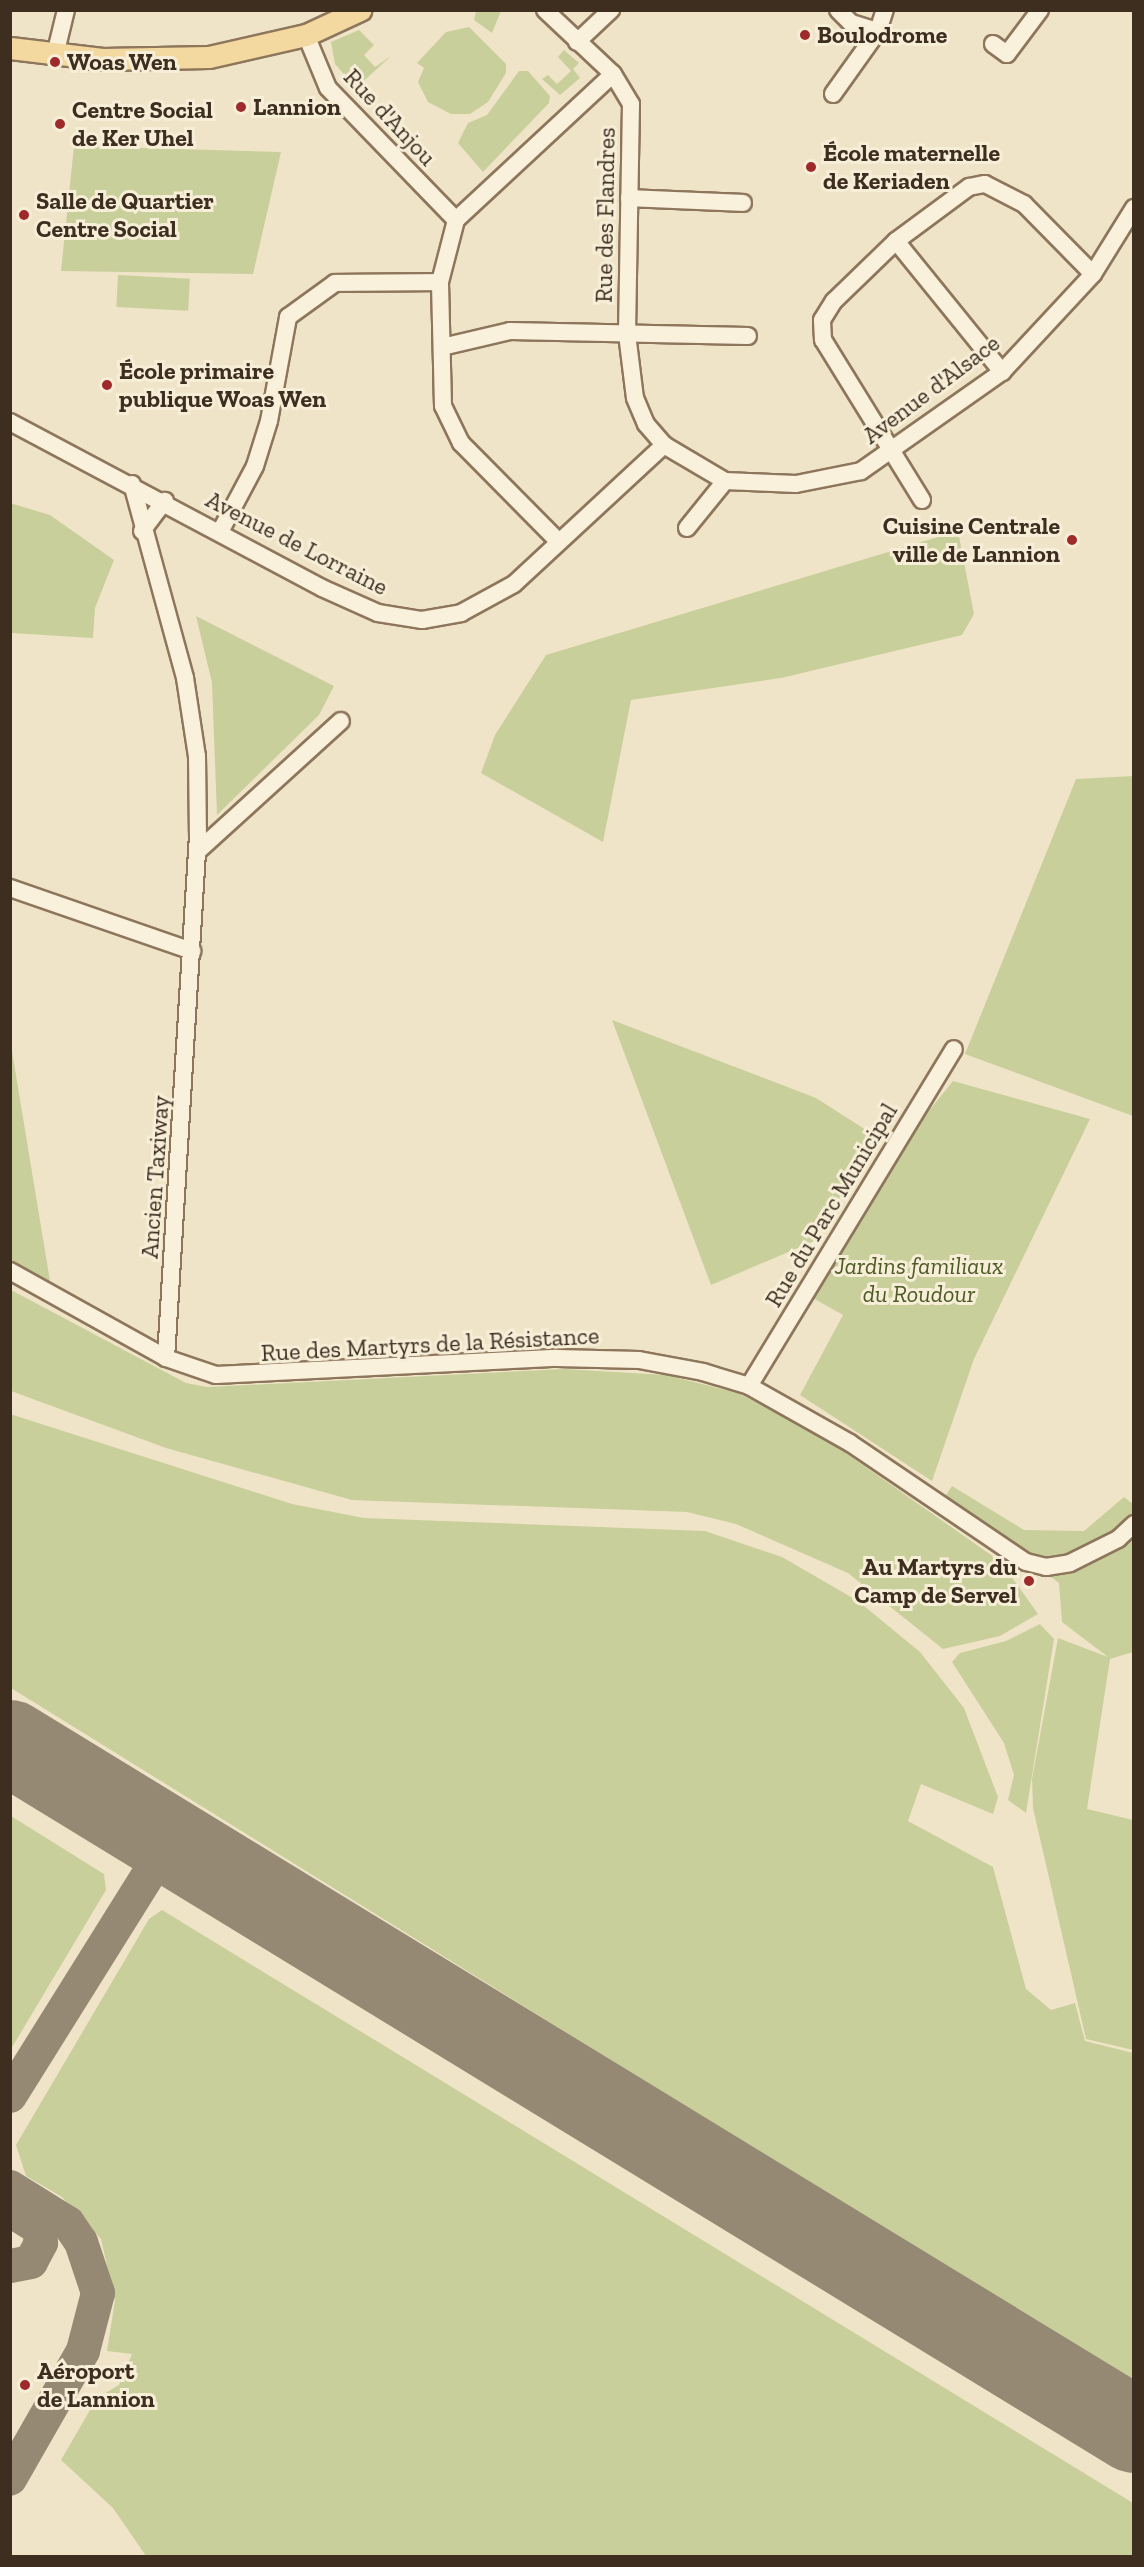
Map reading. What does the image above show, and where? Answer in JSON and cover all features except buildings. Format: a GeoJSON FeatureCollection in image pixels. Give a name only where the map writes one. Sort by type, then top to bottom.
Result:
{"type":"FeatureCollection","features":[{"type":"Feature","properties":{"kind":"main road"},"geometry":{"type":"LineString","coordinates":[[10,48],[56,51],[102,59],[184,59],[255,50],[306,35],[360,10]]}},
{"type":"Feature","properties":{"kind":"street"},"geometry":{"type":"LineString","coordinates":[[56,51],[66,10]]}},
{"type":"Feature","properties":{"kind":"street","name":"Rue des Flandres"},"geometry":{"type":"LineString","coordinates":[[545,10],[613,74],[631,104],[627,334],[635,398],[646,424],[664,445]]}},
{"type":"Feature","properties":{"kind":"street"},"geometry":{"type":"LineString","coordinates":[[577,42],[611,10]]}},
{"type":"Feature","properties":{"kind":"street"},"geometry":{"type":"LineString","coordinates":[[837,10],[851,23],[878,31]]}},
{"type":"Feature","properties":{"kind":"street"},"geometry":{"type":"LineString","coordinates":[[833,94],[878,31],[885,10]]}},
{"type":"Feature","properties":{"kind":"street"},"geometry":{"type":"LineString","coordinates":[[993,44],[1007,54],[1040,10]]}},
{"type":"Feature","properties":{"kind":"street","name":"Rue d'Anjou"},"geometry":{"type":"LineString","coordinates":[[306,35],[328,88],[456,220]]}},
{"type":"Feature","properties":{"kind":"street"},"geometry":{"type":"LineString","coordinates":[[558,541],[460,443],[443,406],[440,282],[456,220],[613,74]]}},
{"type":"Feature","properties":{"kind":"street"},"geometry":{"type":"LineString","coordinates":[[922,500],[823,340],[822,320],[867,266],[896,241],[969,187],[986,183],[1024,204],[1093,274]]}},
{"type":"Feature","properties":{"kind":"street"},"geometry":{"type":"LineString","coordinates":[[629,198],[742,203]]}},
{"type":"Feature","properties":{"kind":"street","name":"Avenue d'Alsace"},"geometry":{"type":"LineString","coordinates":[[664,445],[725,481],[796,484],[861,471],[1002,372],[1093,274],[1134,208]]}},
{"type":"Feature","properties":{"kind":"street"},"geometry":{"type":"LineString","coordinates":[[896,241],[1002,372]]}},
{"type":"Feature","properties":{"kind":"street"},"geometry":{"type":"LineString","coordinates":[[221,530],[255,466],[269,421],[288,317],[335,283],[440,282]]}},
{"type":"Feature","properties":{"kind":"street"},"geometry":{"type":"LineString","coordinates":[[442,347],[510,331],[748,336]]}},
{"type":"Feature","properties":{"kind":"street","name":"Avenue de Lorraine"},"geometry":{"type":"LineString","coordinates":[[10,422],[221,530],[340,596],[388,616],[422,621],[489,601],[664,445]]}},
{"type":"Feature","properties":{"kind":"street"},"geometry":{"type":"LineString","coordinates":[[687,528],[725,481]]}},
{"type":"Feature","properties":{"kind":"street","name":"Ancien Taxiway"},"geometry":{"type":"LineString","coordinates":[[132,484],[142,531],[185,678],[197,756],[198,851],[166,1358]]}},
{"type":"Feature","properties":{"kind":"street"},"geometry":{"type":"LineString","coordinates":[[142,531],[165,501]]}},
{"type":"Feature","properties":{"kind":"street"},"geometry":{"type":"LineString","coordinates":[[198,851],[341,721]]}},
{"type":"Feature","properties":{"kind":"street"},"geometry":{"type":"LineString","coordinates":[[10,888],[192,951]]}},
{"type":"Feature","properties":{"kind":"street","name":"Rue du Parc Municipal"},"geometry":{"type":"LineString","coordinates":[[749,1386],[954,1049]]}},
{"type":"Feature","properties":{"kind":"street","name":"Rue des Martyrs de la Résistance"},"geometry":{"type":"LineString","coordinates":[[10,1271],[166,1358],[216,1375],[242,1377],[557,1358],[639,1360],[749,1386],[850,1443],[1026,1562],[1046,1567],[1070,1563],[1118,1539],[1134,1524]]}},
{"type":"Feature","properties":{"kind":"green space"},"geometry":{"type":"Polygon","coordinates":[[[476,11],[501,11],[492,33],[474,20],[476,11]]]}},
{"type":"Feature","properties":{"kind":"green space"},"geometry":{"type":"Polygon","coordinates":[[[469,27],[506,64],[506,73],[488,102],[470,114],[451,114],[428,102],[418,82],[424,68],[417,63],[446,32],[469,27]]]}},
{"type":"Feature","properties":{"kind":"green space"},"geometry":{"type":"Polygon","coordinates":[[[359,30],[374,45],[364,55],[375,67],[391,56],[356,88],[335,64],[331,42],[359,30]]]}},
{"type":"Feature","properties":{"kind":"green space"},"geometry":{"type":"Polygon","coordinates":[[[564,50],[579,63],[573,69],[580,78],[560,95],[542,79],[548,75],[557,84],[571,71],[558,57],[564,50]]]}},
{"type":"Feature","properties":{"kind":"green space"},"geometry":{"type":"Polygon","coordinates":[[[519,71],[528,71],[550,96],[549,103],[483,172],[458,143],[468,123],[487,115],[519,71]]]}},
{"type":"Feature","properties":{"kind":"green space"},"geometry":{"type":"Polygon","coordinates":[[[74,146],[281,152],[253,274],[61,271],[74,146]]]}},
{"type":"Feature","properties":{"kind":"green space"},"geometry":{"type":"Polygon","coordinates":[[[118,275],[190,279],[188,311],[116,307],[118,275]]]}},
{"type":"Feature","properties":{"kind":"green space"},"geometry":{"type":"Polygon","coordinates":[[[10,503],[50,515],[114,560],[95,608],[93,638],[11,633],[10,503]]]}},
{"type":"Feature","properties":{"kind":"green space"},"geometry":{"type":"Polygon","coordinates":[[[958,531],[974,614],[962,635],[781,678],[631,700],[603,842],[481,773],[495,735],[546,655],[958,531]]]}},
{"type":"Feature","properties":{"kind":"green space"},"geometry":{"type":"Polygon","coordinates":[[[196,616],[334,686],[319,715],[217,815],[212,683],[196,616]]]}},
{"type":"Feature","properties":{"kind":"green space"},"geometry":{"type":"Polygon","coordinates":[[[1134,776],[1133,1116],[965,1054],[1076,779],[1134,776]]]}},
{"type":"Feature","properties":{"kind":"green space"},"geometry":{"type":"Polygon","coordinates":[[[612,1020],[816,1098],[877,1137],[814,1241],[711,1285],[612,1020]]]}},
{"type":"Feature","properties":{"kind":"green space"},"geometry":{"type":"Polygon","coordinates":[[[11,1045],[50,1281],[11,1261],[11,1045]]]}},
{"type":"Feature","properties":{"kind":"green space","name":"Jardins familiaux du Roudour"},"geometry":{"type":"Polygon","coordinates":[[[953,1081],[1090,1119],[974,1359],[932,1481],[800,1395],[843,1315],[811,1297],[910,1134],[953,1081]]]}},
{"type":"Feature","properties":{"kind":"green space"},"geometry":{"type":"Polygon","coordinates":[[[11,1290],[186,1383],[207,1387],[564,1369],[666,1375],[738,1393],[823,1437],[1001,1562],[1038,1614],[1000,1636],[943,1649],[848,1573],[736,1524],[687,1512],[352,1500],[166,1448],[11,1391],[11,1290]]]}},
{"type":"Feature","properties":{"kind":"green space"},"geometry":{"type":"Polygon","coordinates":[[[10,1414],[292,1504],[364,1518],[705,1531],[782,1557],[858,1601],[920,1652],[964,1708],[998,1797],[993,1814],[921,1784],[908,1821],[993,1867],[1026,1989],[1051,2010],[1075,2003],[1085,2041],[1133,2053],[1133,2384],[11,1688],[10,1414]]]}},
{"type":"Feature","properties":{"kind":"green space"},"geometry":{"type":"Polygon","coordinates":[[[952,1486],[1024,1530],[1084,1531],[1124,1497],[1133,1504],[1133,1652],[1110,1659],[1087,1809],[1133,1820],[1133,2050],[1086,2039],[1033,1808],[1032,1779],[1058,1638],[1108,1657],[1062,1622],[1059,1583],[944,1498],[952,1486]]]}},
{"type":"Feature","properties":{"kind":"green space"},"geometry":{"type":"Polygon","coordinates":[[[1040,1624],[1054,1639],[1026,1813],[1008,1800],[1014,1775],[1004,1743],[952,1662],[960,1653],[1006,1641],[1040,1624]]]}},
{"type":"Feature","properties":{"kind":"green space"},"geometry":{"type":"Polygon","coordinates":[[[11,1816],[104,1874],[106,1890],[11,2049],[11,1816]]]}},
{"type":"Feature","properties":{"kind":"green space"},"geometry":{"type":"Polygon","coordinates":[[[162,1910],[1133,2503],[1133,2556],[146,2556],[113,2508],[61,2460],[97,2398],[119,2385],[132,2354],[107,2351],[115,2300],[101,2239],[62,2197],[26,2176],[16,2145],[149,1919],[162,1910]]]}},
{"type":"Feature","properties":{"kind":"taxiway"},"geometry":{"type":"LineString","coordinates":[[137,1820],[151,1841],[151,1870]]}},
{"type":"Feature","properties":{"kind":"taxiway"},"geometry":{"type":"LineString","coordinates":[[10,2096],[151,1870],[174,1856],[203,1860]]}},
{"type":"Feature","properties":{"kind":"taxiway"},"geometry":{"type":"LineString","coordinates":[[10,2187],[68,2223],[81,2242],[98,2293],[83,2351],[10,2479]]}},
{"type":"Feature","properties":{"kind":"taxiway"},"geometry":{"type":"LineString","coordinates":[[10,2210],[39,2228],[41,2243],[31,2262],[10,2266]]}},
{"type":"Feature","properties":{"kind":"runway"},"geometry":{"type":"LineString","coordinates":[[10,1743],[1134,2430]]}},
{"type":"Feature","properties":{"kind":"place","name":"Boulodrome"},"geometry":{"type":"Point","coordinates":[805,35]}},
{"type":"Feature","properties":{"kind":"place","name":"Woas Wen"},"geometry":{"type":"Point","coordinates":[55,62]}},
{"type":"Feature","properties":{"kind":"place","name":"Lannion"},"geometry":{"type":"Point","coordinates":[241,107]}},
{"type":"Feature","properties":{"kind":"place","name":"Centre Social de Ker Uhel"},"geometry":{"type":"Point","coordinates":[60,124]}},
{"type":"Feature","properties":{"kind":"place","name":"École maternelle de Keriaden"},"geometry":{"type":"Point","coordinates":[811,167]}},
{"type":"Feature","properties":{"kind":"place","name":"Salle de Quartier Centre Social"},"geometry":{"type":"Point","coordinates":[24,215]}},
{"type":"Feature","properties":{"kind":"place","name":"École primaire publique Woas Wen"},"geometry":{"type":"Point","coordinates":[107,385]}},
{"type":"Feature","properties":{"kind":"place","name":"Cuisine Centrale ville de Lannion"},"geometry":{"type":"Point","coordinates":[1072,540]}},
{"type":"Feature","properties":{"kind":"place","name":"Au Martyrs du Camp de Servel"},"geometry":{"type":"Point","coordinates":[1029,1581]}},
{"type":"Feature","properties":{"kind":"place","name":"Aéroport de Lannion"},"geometry":{"type":"Point","coordinates":[25,2385]}}]}
